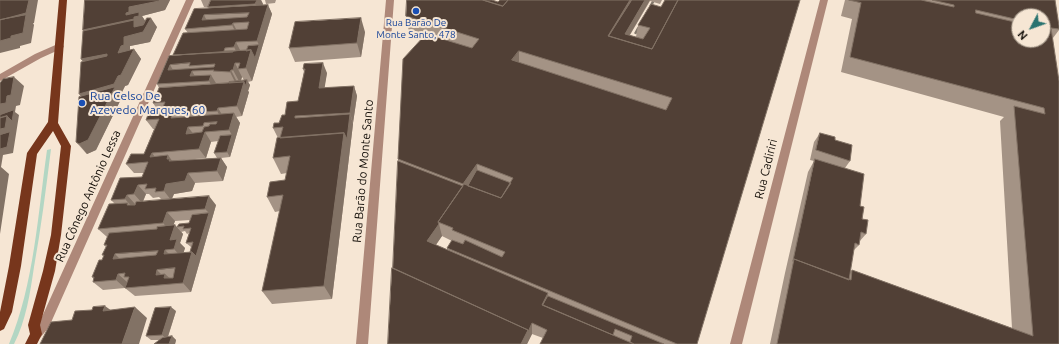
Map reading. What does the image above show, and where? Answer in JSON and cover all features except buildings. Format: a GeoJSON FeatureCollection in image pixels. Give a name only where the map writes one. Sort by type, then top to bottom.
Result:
{"type":"FeatureCollection","features":[{"type":"Feature","properties":{"kind":"main road"},"geometry":{"type":"LineString","coordinates":[[0,325],[8,302],[15,266],[32,153],[53,123],[63,0]]}},
{"type":"Feature","properties":{"kind":"main road"},"geometry":{"type":"LineString","coordinates":[[34,339],[34,325],[49,271],[56,235],[66,146],[53,123]]}},
{"type":"Feature","properties":{"kind":"street","name":"Rua Cônego Antônio Lessa"},"geometry":{"type":"LineString","coordinates":[[34,339],[45,323],[190,0]]}},
{"type":"Feature","properties":{"kind":"street","name":"Rua Barão do Monte Santo"},"geometry":{"type":"LineString","coordinates":[[362,344],[390,0]]}},
{"type":"Feature","properties":{"kind":"street","name":"Rua Cadiriri"},"geometry":{"type":"LineString","coordinates":[[736,344],[824,0]]}},
{"type":"Feature","properties":{"kind":"street"},"geometry":{"type":"LineString","coordinates":[[0,78],[38,56],[60,46]]}},
{"type":"Feature","properties":{"kind":"green space"},"geometry":{"type":"Polygon","coordinates":[[[51,149],[39,238],[27,307],[22,326],[14,344],[9,344],[24,298],[30,273],[38,224],[47,150],[51,149]]]}},
{"type":"Feature","properties":{"kind":"railway"},"geometry":{"type":"LineString","coordinates":[[630,43],[654,0]]}},
{"type":"Feature","properties":{"kind":"place","name":"Rua Barão De Monte Santo, 478"},"geometry":{"type":"Point","coordinates":[416,11]}},
{"type":"Feature","properties":{"kind":"place","name":"Rua Celso De Azevedo Marques, 60"},"geometry":{"type":"Point","coordinates":[82,103]}}]}
